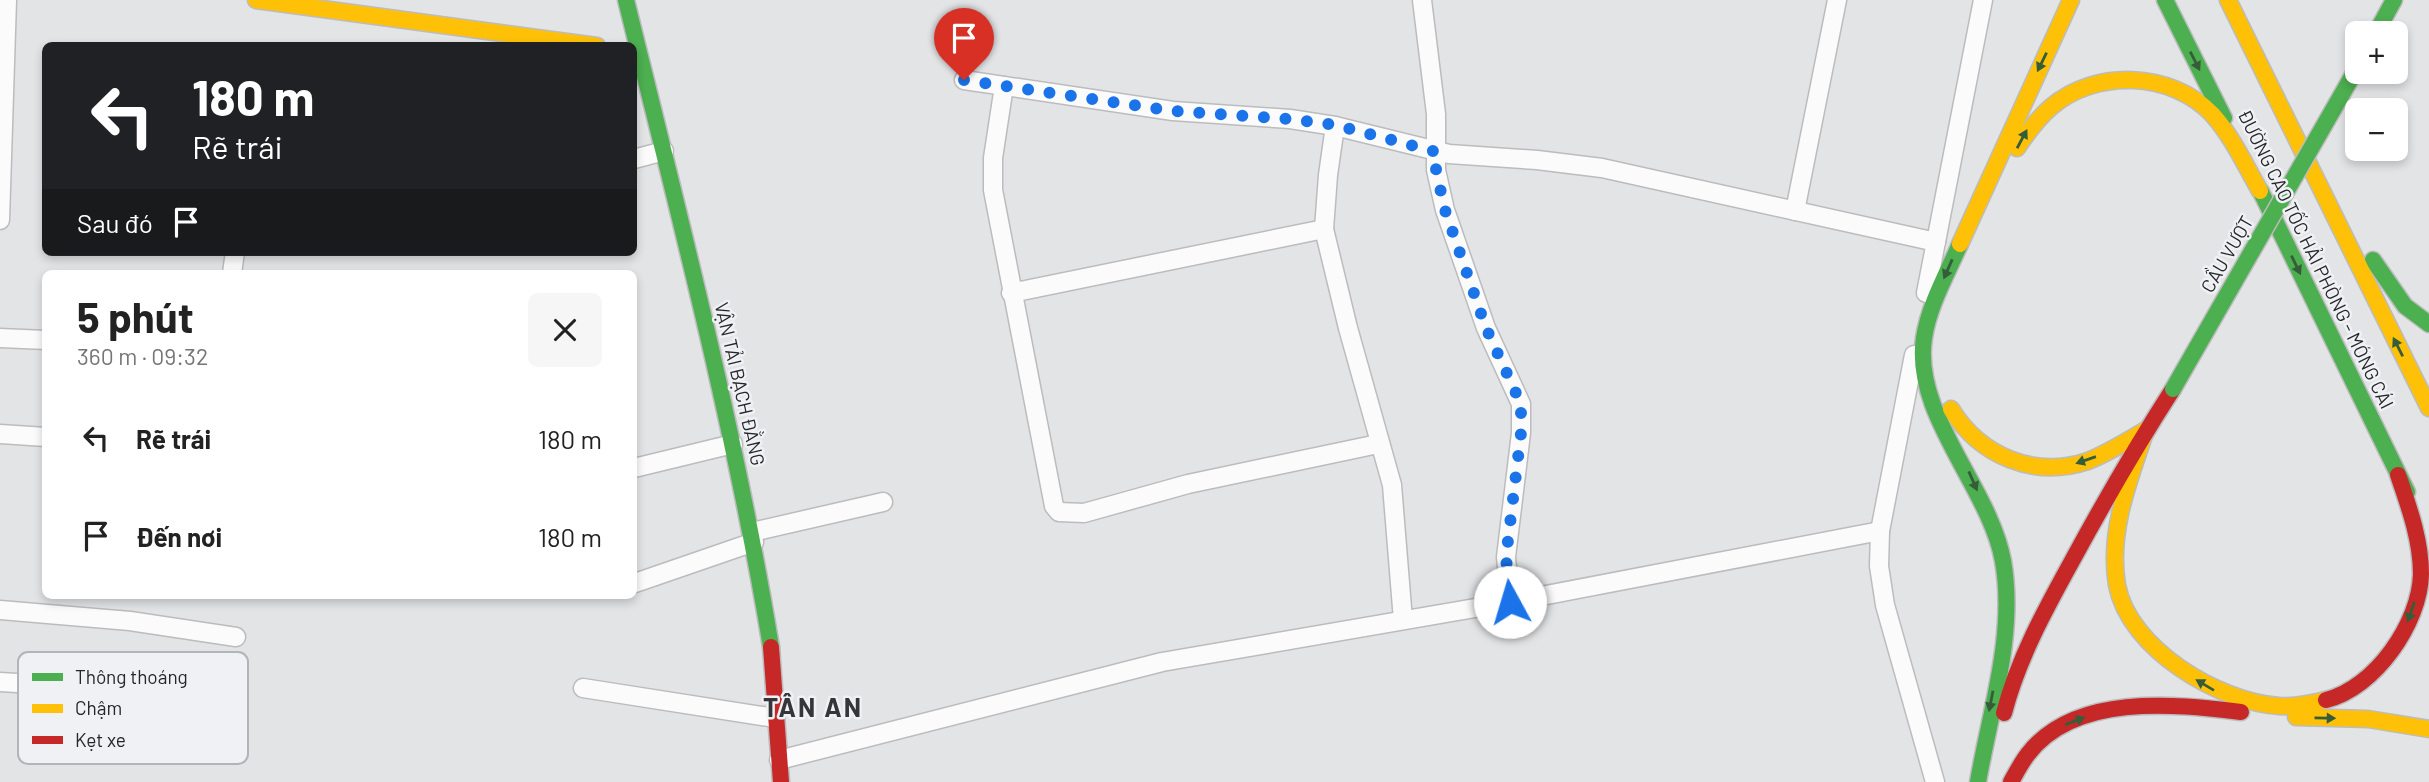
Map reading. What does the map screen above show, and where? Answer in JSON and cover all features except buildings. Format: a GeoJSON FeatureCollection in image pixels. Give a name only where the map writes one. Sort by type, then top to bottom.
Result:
{"type":"FeatureCollection","features":[{"type":"Feature","properties":{"kind":"main road"},"geometry":{"type":"LineString","coordinates":[[256,0],[567,42]]}},
{"type":"Feature","properties":{"kind":"main road","name":"VẬN TẢI BẠCH ĐẰNG"},"geometry":{"type":"LineString","coordinates":[[626,0],[635,42]]}},
{"type":"Feature","properties":{"kind":"main road"},"geometry":{"type":"LineString","coordinates":[[1978,782],[2004,612],[2004,561],[1966,466],[1929,394],[1922,349],[1933,304],[2071,0]]}},
{"type":"Feature","properties":{"kind":"main road","name":"ĐƯỜNG CAO TỐC HẢI PHÒNG - MÓNG CÁI"},"geometry":{"type":"LineString","coordinates":[[2165,0],[2429,537]]}},
{"type":"Feature","properties":{"kind":"main road","name":"ĐƯỜNG CAO TỐC HẢI PHÒNG - MÓNG CÁI"},"geometry":{"type":"LineString","coordinates":[[2228,0],[2429,408]]}},
{"type":"Feature","properties":{"kind":"main road"},"geometry":{"type":"LineString","coordinates":[[2236,0],[2274,93]]}},
{"type":"Feature","properties":{"kind":"main road"},"geometry":{"type":"LineString","coordinates":[[2383,21],[2394,0]]}},
{"type":"Feature","properties":{"kind":"main road","name":"VẬN TẢI BẠCH ĐẰNG"},"geometry":{"type":"LineString","coordinates":[[637,51],[664,151],[753,537],[773,657],[781,782]]}},
{"type":"Feature","properties":{"kind":"main road"},"geometry":{"type":"LineString","coordinates":[[2146,430],[2083,463],[2053,468],[2017,464],[1986,449],[1958,423],[1942,390],[1936,350],[1946,307],[2011,159],[2028,127],[2052,104],[2081,87],[2116,78],[2143,79],[2176,88],[2206,107],[2260,191]]}},
{"type":"Feature","properties":{"kind":"main road","name":"CẦU VƯỢT"},"geometry":{"type":"LineString","coordinates":[[2146,430],[2348,84]]}},
{"type":"Feature","properties":{"kind":"main road"},"geometry":{"type":"LineString","coordinates":[[2291,128],[2381,273],[2405,306],[2429,324]]}},
{"type":"Feature","properties":{"kind":"main road"},"geometry":{"type":"LineString","coordinates":[[2146,430],[2124,497],[2113,546],[2117,588],[2140,631],[2174,666],[2215,691],[2247,702],[2281,706],[2321,702],[2358,685],[2388,653],[2410,617],[2421,575],[2417,534],[2398,475]]}},
{"type":"Feature","properties":{"kind":"main road"},"geometry":{"type":"LineString","coordinates":[[1989,782],[2011,685],[2059,585],[2146,430]]}},
{"type":"Feature","properties":{"kind":"main road"},"geometry":{"type":"LineString","coordinates":[[2011,782],[2017,766],[2036,742],[2057,728],[2120,708],[2210,708],[2281,717],[2368,719],[2429,729]]}},
{"type":"Feature","properties":{"kind":"street"},"geometry":{"type":"LineString","coordinates":[[0,220],[6,0]]}},
{"type":"Feature","properties":{"kind":"street"},"geometry":{"type":"LineString","coordinates":[[1422,0],[1436,114],[1436,170],[1445,210],[1486,328],[1521,404],[1521,433],[1506,557],[1510,602]]}},
{"type":"Feature","properties":{"kind":"street"},"geometry":{"type":"LineString","coordinates":[[1796,211],[1837,0]]}},
{"type":"Feature","properties":{"kind":"street"},"geometry":{"type":"LineString","coordinates":[[1935,782],[1885,605],[1879,566],[1880,531],[1983,0]]}},
{"type":"Feature","properties":{"kind":"street"},"geometry":{"type":"LineString","coordinates":[[964,80],[1173,111],[1290,119],[1335,125],[1437,152],[1602,168],[1936,242]]}},
{"type":"Feature","properties":{"kind":"street"},"geometry":{"type":"LineString","coordinates":[[1004,86],[993,158],[993,190],[1054,506],[1059,512],[1084,513],[1188,484],[1378,444]]}},
{"type":"Feature","properties":{"kind":"street"},"geometry":{"type":"LineString","coordinates":[[1335,125],[1324,229],[1378,444],[1392,485],[1403,620]]}},
{"type":"Feature","properties":{"kind":"street"},"geometry":{"type":"LineString","coordinates":[[637,158],[664,151]]}},
{"type":"Feature","properties":{"kind":"street"},"geometry":{"type":"LineString","coordinates":[[1011,293],[1324,229]]}},
{"type":"Feature","properties":{"kind":"street"},"geometry":{"type":"LineString","coordinates":[[0,338],[42,340]]}},
{"type":"Feature","properties":{"kind":"street"},"geometry":{"type":"LineString","coordinates":[[0,434],[42,437]]}},
{"type":"Feature","properties":{"kind":"street"},"geometry":{"type":"LineString","coordinates":[[637,467],[733,444]]}},
{"type":"Feature","properties":{"kind":"street"},"geometry":{"type":"LineString","coordinates":[[637,582],[753,537],[883,502]]}},
{"type":"Feature","properties":{"kind":"street"},"geometry":{"type":"LineString","coordinates":[[779,760],[1162,662],[1510,602],[1880,531]]}},
{"type":"Feature","properties":{"kind":"street"},"geometry":{"type":"LineString","coordinates":[[0,610],[130,621],[236,637]]}},
{"type":"Feature","properties":{"kind":"street"},"geometry":{"type":"LineString","coordinates":[[0,682],[18,683]]}},
{"type":"Feature","properties":{"kind":"street"},"geometry":{"type":"LineString","coordinates":[[583,688],[775,718]]}},
{"type":"Feature","properties":{"kind":"traffic: fast"},"geometry":{"type":"LineString","coordinates":[[626,0],[636,42]]}},
{"type":"Feature","properties":{"kind":"traffic: fast"},"geometry":{"type":"LineString","coordinates":[[2165,0],[2224,118]]}},
{"type":"Feature","properties":{"kind":"traffic: fast"},"geometry":{"type":"LineString","coordinates":[[2383,21],[2394,0]]}},
{"type":"Feature","properties":{"kind":"traffic: fast"},"geometry":{"type":"LineString","coordinates":[[637,44],[723,403],[771,647]]}},
{"type":"Feature","properties":{"kind":"traffic: fast"},"geometry":{"type":"LineString","coordinates":[[2173,389],[2348,84]]}},
{"type":"Feature","properties":{"kind":"traffic: fast"},"geometry":{"type":"LineString","coordinates":[[2261,192],[2407,492]]}},
{"type":"Feature","properties":{"kind":"traffic: fast"},"geometry":{"type":"LineString","coordinates":[[1960,244],[1930,314],[1924,338],[1923,366],[1929,395],[1940,423],[1983,506],[2003,561],[2006,588],[2004,644],[1978,782]]}},
{"type":"Feature","properties":{"kind":"traffic: fast"},"geometry":{"type":"LineString","coordinates":[[2373,260],[2405,306],[2429,324]]}},
{"type":"Feature","properties":{"kind":"traffic: slow"},"geometry":{"type":"LineString","coordinates":[[256,0],[567,42]]}},
{"type":"Feature","properties":{"kind":"traffic: slow"},"geometry":{"type":"LineString","coordinates":[[1960,244],[2071,0]]}},
{"type":"Feature","properties":{"kind":"traffic: slow"},"geometry":{"type":"LineString","coordinates":[[2228,0],[2429,408]]}},
{"type":"Feature","properties":{"kind":"traffic: slow"},"geometry":{"type":"LineString","coordinates":[[2017,148],[2041,116],[2069,95],[2110,81],[2155,83],[2176,89],[2212,114],[2232,141],[2260,191]]}},
{"type":"Feature","properties":{"kind":"traffic: slow"},"geometry":{"type":"LineString","coordinates":[[1951,409],[1963,425],[1993,451],[2029,465],[2068,466],[2088,461],[2146,430]]}},
{"type":"Feature","properties":{"kind":"traffic: slow"},"geometry":{"type":"LineString","coordinates":[[2146,430],[2122,506],[2115,545],[2117,585],[2125,608],[2139,630],[2180,668],[2230,694],[2279,706],[2326,700]]}},
{"type":"Feature","properties":{"kind":"traffic: slow"},"geometry":{"type":"LineString","coordinates":[[2296,717],[2368,719],[2429,729]]}},
{"type":"Feature","properties":{"kind":"traffic: jam"},"geometry":{"type":"LineString","coordinates":[[2004,713],[2025,654],[2052,598],[2096,517],[2173,389]]}},
{"type":"Feature","properties":{"kind":"traffic: jam"},"geometry":{"type":"LineString","coordinates":[[2326,700],[2344,693],[2377,668],[2392,651],[2413,613],[2421,574],[2419,549],[2398,475]]}},
{"type":"Feature","properties":{"kind":"traffic: jam"},"geometry":{"type":"LineString","coordinates":[[771,647],[781,782]]}},
{"type":"Feature","properties":{"kind":"traffic: jam"},"geometry":{"type":"LineString","coordinates":[[2011,782],[2028,754],[2048,734],[2072,721],[2098,712],[2157,706],[2241,712]]}},
{"type":"Feature","properties":{"kind":"district","name":"TÂN AN"},"geometry":{"type":"Point","coordinates":[813,708]}},
{"type":"Feature","properties":{"kind":"route"},"geometry":{"type":"LineString","coordinates":[[964,80],[1173,111],[1290,119],[1335,125],[1437,152],[1436,170],[1445,210],[1486,328],[1521,404],[1521,433],[1514,468],[1506,557],[1510,602]]}}]}
